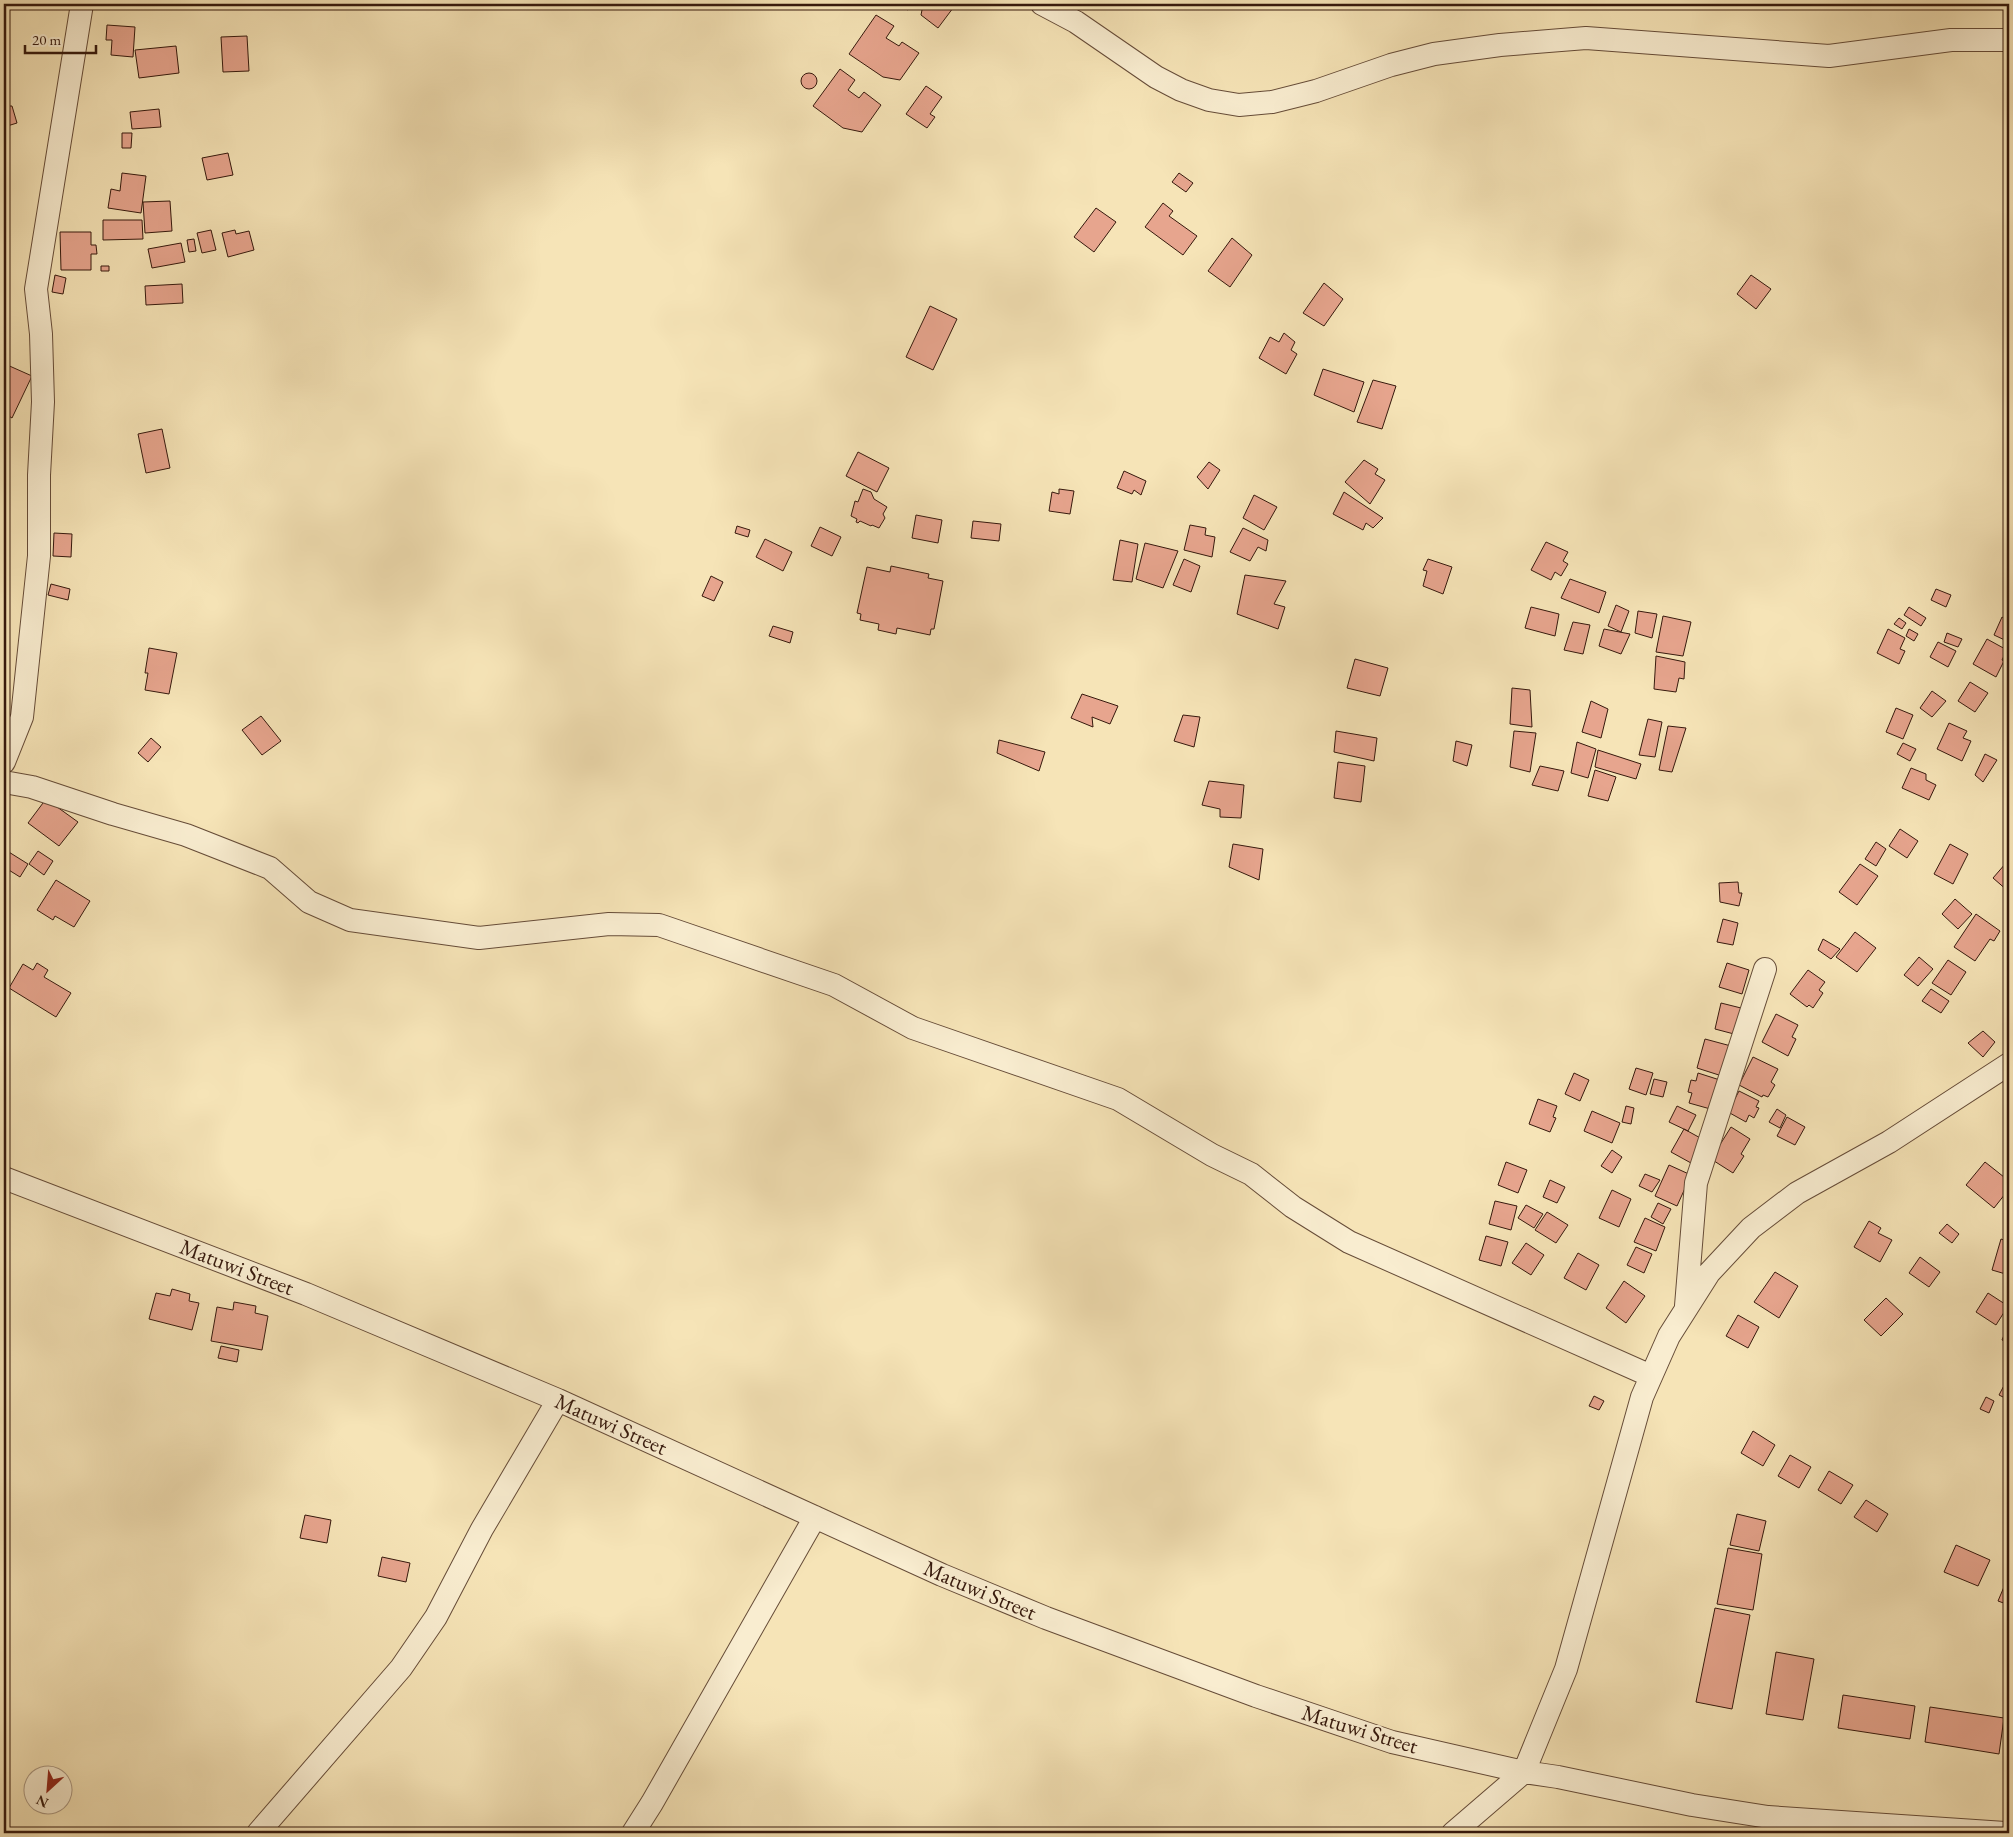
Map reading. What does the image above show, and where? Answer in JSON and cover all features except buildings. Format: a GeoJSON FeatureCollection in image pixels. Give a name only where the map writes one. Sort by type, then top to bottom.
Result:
{"type":"FeatureCollection","features":[{"type":"Feature","properties":{"kind":"street"},"geometry":{"type":"LineString","coordinates":[[4,762],[22,716],[39,556],[39,474],[43,402],[41,334],[36,289],[82,4]]}},
{"type":"Feature","properties":{"kind":"street"},"geometry":{"type":"LineString","coordinates":[[1042,4],[1076,22],[1129,61],[1181,90],[1209,100],[1239,105],[1272,102],[1316,91],[1434,54],[1500,45],[1586,38],[1829,56],[1951,40],[2009,40]]}},
{"type":"Feature","properties":{"kind":"street"},"geometry":{"type":"LineString","coordinates":[[4,782],[32,786],[113,814],[186,836],[270,868],[309,902],[350,920],[479,938],[609,924],[659,925],[834,985],[913,1028],[1118,1099],[1212,1155],[1251,1174],[1293,1207],[1350,1242],[1651,1376]]}},
{"type":"Feature","properties":{"kind":"street"},"geometry":{"type":"LineString","coordinates":[[1686,1309],[1696,1183],[1765,969]]}},
{"type":"Feature","properties":{"kind":"street"},"geometry":{"type":"LineString","coordinates":[[1453,1833],[1524,1772],[1566,1669],[1642,1397],[1669,1336],[1709,1273],[1745,1235],[1797,1193],[1889,1142],[2009,1064]]}},
{"type":"Feature","properties":{"kind":"street","name":"Matuwi Street"},"geometry":{"type":"LineString","coordinates":[[4,1178],[306,1294],[558,1400],[942,1574],[1046,1618],[1256,1696],[1392,1742],[1524,1772],[1558,1777],[1692,1805],[1768,1817],[2005,1833]]}},
{"type":"Feature","properties":{"kind":"street"},"geometry":{"type":"LineString","coordinates":[[258,1833],[406,1661],[436,1617],[482,1528],[558,1400]]}},
{"type":"Feature","properties":{"kind":"street"},"geometry":{"type":"LineString","coordinates":[[633,1833],[815,1517]]}}]}
